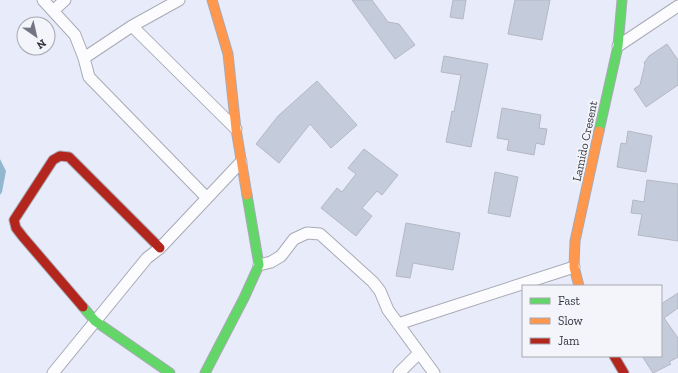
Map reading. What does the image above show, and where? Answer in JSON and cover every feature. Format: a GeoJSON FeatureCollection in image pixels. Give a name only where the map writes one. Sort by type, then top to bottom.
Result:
{"type":"FeatureCollection","features":[{"type":"Feature","properties":{"kind":"street"},"geometry":{"type":"LineString","coordinates":[[43,0],[76,35],[89,78],[207,198]]}},
{"type":"Feature","properties":{"kind":"street"},"geometry":{"type":"LineString","coordinates":[[53,11],[65,0]]}},
{"type":"Feature","properties":{"kind":"street"},"geometry":{"type":"LineString","coordinates":[[84,58],[132,26],[179,0]]}},
{"type":"Feature","properties":{"kind":"street"},"geometry":{"type":"LineString","coordinates":[[205,373],[244,298],[259,265],[236,129],[228,54],[212,0]]}},
{"type":"Feature","properties":{"kind":"street","name":"Lamido Cresent"},"geometry":{"type":"LineString","coordinates":[[579,285],[574,267],[575,241],[618,46],[622,0]]}},
{"type":"Feature","properties":{"kind":"street"},"geometry":{"type":"LineString","coordinates":[[618,46],[678,6]]}},
{"type":"Feature","properties":{"kind":"street"},"geometry":{"type":"LineString","coordinates":[[132,26],[236,129]]}},
{"type":"Feature","properties":{"kind":"street"},"geometry":{"type":"LineString","coordinates":[[160,248],[69,157],[60,156],[53,160],[14,220],[16,228],[95,321],[170,373]]}},
{"type":"Feature","properties":{"kind":"street"},"geometry":{"type":"LineString","coordinates":[[52,373],[147,258],[160,248],[241,162]]}},
{"type":"Feature","properties":{"kind":"street"},"geometry":{"type":"LineString","coordinates":[[259,265],[271,262],[281,256],[294,240],[307,233],[320,234],[373,282],[380,291],[388,310],[434,373]]}},
{"type":"Feature","properties":{"kind":"street"},"geometry":{"type":"LineString","coordinates":[[398,324],[574,267]]}},
{"type":"Feature","properties":{"kind":"street"},"geometry":{"type":"LineString","coordinates":[[399,373],[419,354]]}},
{"type":"Feature","properties":{"kind":"street"},"geometry":{"type":"LineString","coordinates":[[615,357],[624,373]]}},
{"type":"Feature","properties":{"kind":"water"},"geometry":{"type":"Polygon","coordinates":[[[0,159],[6,171],[2,192],[0,195],[0,159]]]}},
{"type":"Feature","properties":{"kind":"building"},"geometry":{"type":"Polygon","coordinates":[[[352,0],[372,0],[388,22],[399,24],[415,45],[395,59],[352,0]]]}},
{"type":"Feature","properties":{"kind":"building"},"geometry":{"type":"Polygon","coordinates":[[[453,0],[466,0],[463,19],[450,17],[453,0]]]}},
{"type":"Feature","properties":{"kind":"building"},"geometry":{"type":"Polygon","coordinates":[[[515,0],[550,0],[542,40],[508,34],[515,0]]]}},
{"type":"Feature","properties":{"kind":"building"},"geometry":{"type":"Polygon","coordinates":[[[667,44],[678,60],[678,85],[646,107],[634,89],[640,85],[644,63],[649,56],[667,44]]]}},
{"type":"Feature","properties":{"kind":"building"},"geometry":{"type":"Polygon","coordinates":[[[444,56],[488,64],[471,147],[446,142],[452,111],[454,112],[461,75],[441,72],[444,56]]]}},
{"type":"Feature","properties":{"kind":"building"},"geometry":{"type":"Polygon","coordinates":[[[317,81],[357,125],[331,148],[310,124],[279,163],[256,144],[278,116],[317,81]]]}},
{"type":"Feature","properties":{"kind":"building"},"geometry":{"type":"Polygon","coordinates":[[[502,108],[541,115],[539,128],[547,129],[544,145],[536,143],[534,155],[507,150],[509,140],[497,138],[502,108]]]}},
{"type":"Feature","properties":{"kind":"building"},"geometry":{"type":"Polygon","coordinates":[[[628,131],[652,136],[646,172],[617,167],[621,143],[626,144],[628,131]]]}},
{"type":"Feature","properties":{"kind":"building"},"geometry":{"type":"Polygon","coordinates":[[[364,149],[398,175],[382,195],[377,191],[362,208],[372,216],[356,236],[321,208],[337,188],[342,192],[356,174],[348,168],[364,149]]]}},
{"type":"Feature","properties":{"kind":"building"},"geometry":{"type":"Polygon","coordinates":[[[495,172],[518,177],[510,217],[488,213],[495,172]]]}},
{"type":"Feature","properties":{"kind":"building"},"geometry":{"type":"Polygon","coordinates":[[[647,180],[678,184],[678,241],[638,235],[642,214],[631,213],[633,200],[644,202],[647,180]]]}},
{"type":"Feature","properties":{"kind":"building"},"geometry":{"type":"Polygon","coordinates":[[[406,223],[460,233],[453,270],[413,263],[410,278],[396,276],[406,223]]]}},
{"type":"Feature","properties":{"kind":"building"},"geometry":{"type":"Polygon","coordinates":[[[678,293],[678,308],[664,318],[678,338],[678,357],[669,362],[671,364],[653,373],[643,357],[662,357],[662,303],[678,293]]]}},
{"type":"Feature","properties":{"kind":"traffic: fast"},"geometry":{"type":"LineString","coordinates":[[599,131],[618,46],[622,0]]}},
{"type":"Feature","properties":{"kind":"traffic: fast"},"geometry":{"type":"LineString","coordinates":[[205,373],[244,298],[259,265],[247,195]]}},
{"type":"Feature","properties":{"kind":"traffic: fast"},"geometry":{"type":"LineString","coordinates":[[83,307],[95,321],[170,373]]}},
{"type":"Feature","properties":{"kind":"traffic: slow"},"geometry":{"type":"LineString","coordinates":[[212,0],[228,54],[236,129],[247,195]]}},
{"type":"Feature","properties":{"kind":"traffic: slow"},"geometry":{"type":"LineString","coordinates":[[579,285],[574,267],[575,241],[599,131]]}},
{"type":"Feature","properties":{"kind":"traffic: jam"},"geometry":{"type":"LineString","coordinates":[[83,307],[23,237],[16,228],[14,220],[53,160],[60,156],[69,157],[160,248]]}},
{"type":"Feature","properties":{"kind":"traffic: jam"},"geometry":{"type":"LineString","coordinates":[[615,357],[624,373]]}}]}
